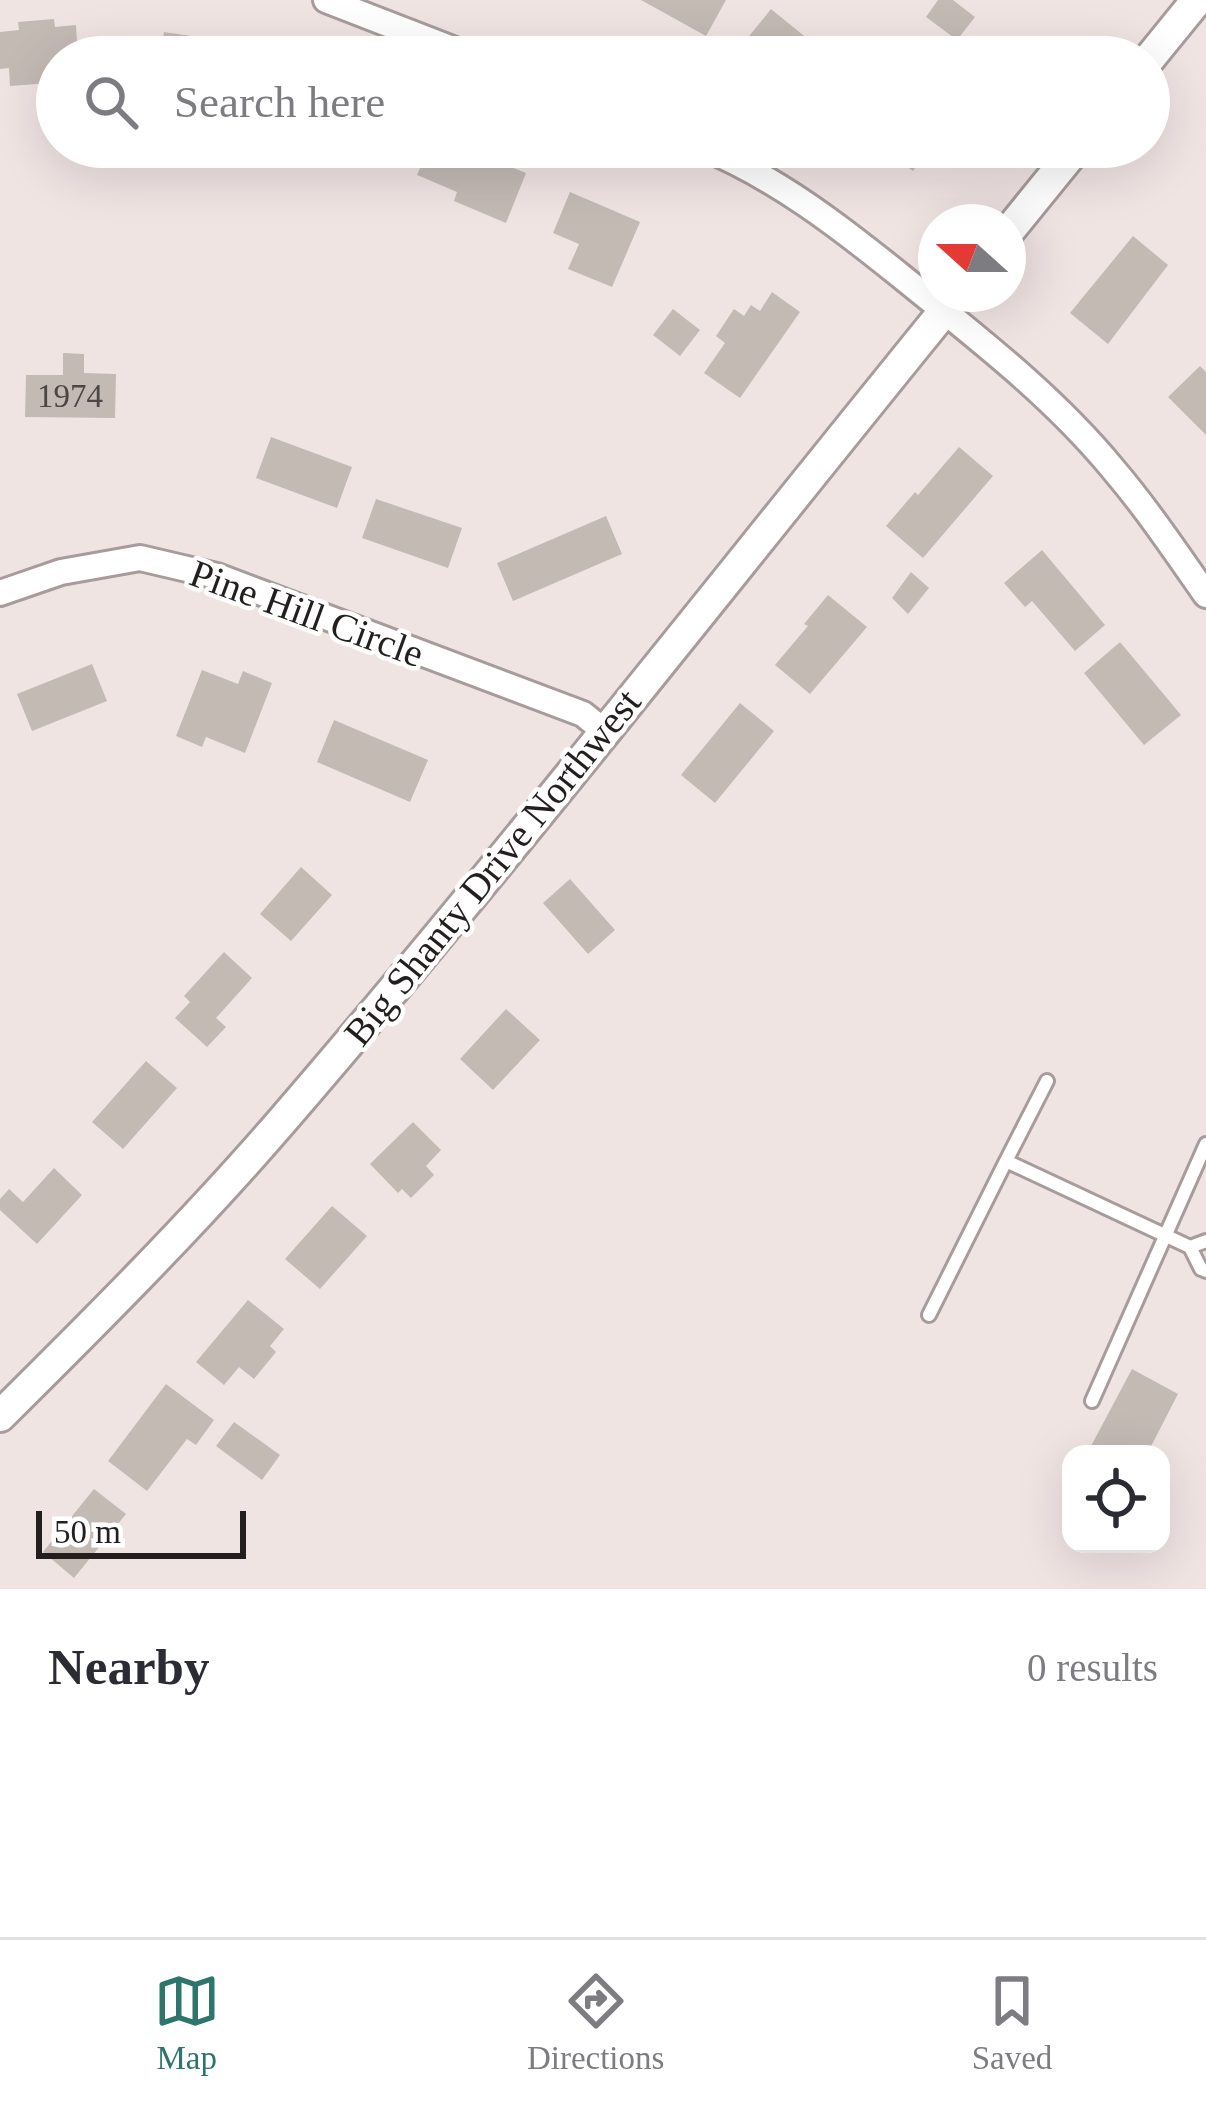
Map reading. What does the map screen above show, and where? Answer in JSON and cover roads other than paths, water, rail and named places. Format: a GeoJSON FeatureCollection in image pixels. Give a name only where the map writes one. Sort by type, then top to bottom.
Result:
{"type":"FeatureCollection","features":[{"type":"Feature","properties":{"kind":"street"},"geometry":{"type":"LineString","coordinates":[[326,0],[419,36]]}},
{"type":"Feature","properties":{"kind":"street"},"geometry":{"type":"LineString","coordinates":[[1168,36],[1197,0]]}},
{"type":"Feature","properties":{"kind":"street"},"geometry":{"type":"LineString","coordinates":[[746,168],[918,280]]}},
{"type":"Feature","properties":{"kind":"street"},"geometry":{"type":"LineString","coordinates":[[1026,210],[1060,168]]}},
{"type":"Feature","properties":{"kind":"street","name":"Big Shanty Drive Northwest"},"geometry":{"type":"LineString","coordinates":[[0,1416],[124,1293],[279,1124],[943,312]]}},
{"type":"Feature","properties":{"kind":"street"},"geometry":{"type":"LineString","coordinates":[[961,312],[1087,440],[1144,508],[1206,595]]}},
{"type":"Feature","properties":{"kind":"street","name":"Pine Hill Circle"},"geometry":{"type":"LineString","coordinates":[[0,592],[61,572],[140,558],[217,576],[584,714],[604,731]]}},
{"type":"Feature","properties":{"kind":"lane"},"geometry":{"type":"LineString","coordinates":[[929,1315],[1047,1081]]}},
{"type":"Feature","properties":{"kind":"lane"},"geometry":{"type":"LineString","coordinates":[[1092,1401],[1206,1144]]}},
{"type":"Feature","properties":{"kind":"lane"},"geometry":{"type":"LineString","coordinates":[[1006,1161],[1190,1247],[1206,1270]]}},
{"type":"Feature","properties":{"kind":"lane"},"geometry":{"type":"LineString","coordinates":[[1190,1247],[1206,1241]]}}]}
